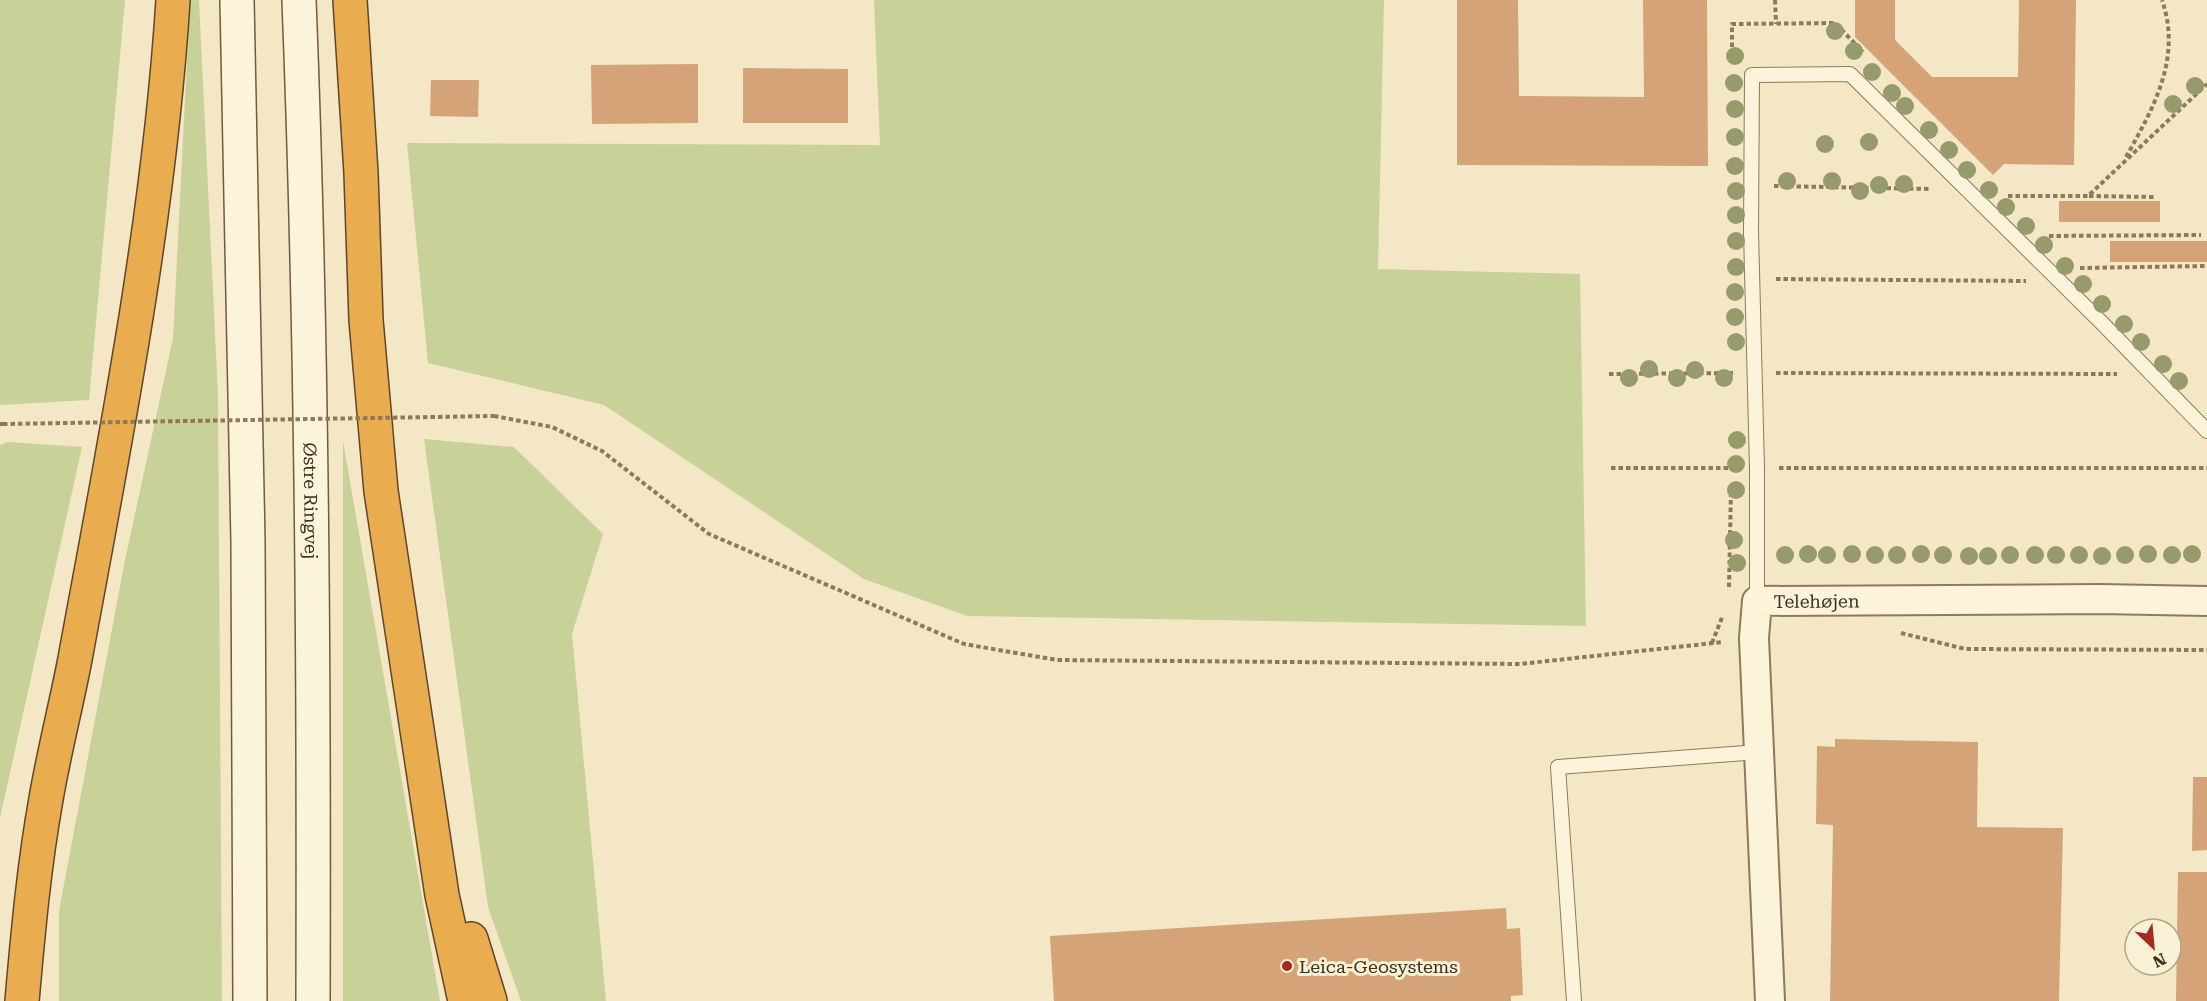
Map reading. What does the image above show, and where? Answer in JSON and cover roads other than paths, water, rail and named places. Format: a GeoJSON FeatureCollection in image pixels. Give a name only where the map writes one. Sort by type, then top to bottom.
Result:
{"type":"FeatureCollection","features":[{"type":"Feature","properties":{"kind":"highway"},"geometry":{"type":"LineString","coordinates":[[22,1001],[30,913],[46,799],[71,681],[123,396],[157,181],[173,0]]}},
{"type":"Feature","properties":{"kind":"highway"},"geometry":{"type":"LineString","coordinates":[[350,0],[361,173],[366,320],[381,491],[442,895],[465,1001]]}},
{"type":"Feature","properties":{"kind":"highway"},"geometry":{"type":"LineString","coordinates":[[420,758],[490,1001]]}},
{"type":"Feature","properties":{"kind":"main road"},"geometry":{"type":"LineString","coordinates":[[237,0],[248,542],[250,1001]]}},
{"type":"Feature","properties":{"kind":"main road","name":"Østre Ringvej"},"geometry":{"type":"LineString","coordinates":[[299,0],[311,539],[313,1001]]}},
{"type":"Feature","properties":{"kind":"street","name":"Telehøjen"},"geometry":{"type":"LineString","coordinates":[[1770,1001],[1754,638],[1757,601],[2100,599],[2207,601]]}},
{"type":"Feature","properties":{"kind":"lane"},"geometry":{"type":"LineString","coordinates":[[1757,601],[1757,468],[1751,231],[1752,75],[1850,74],[2207,431]]}},
{"type":"Feature","properties":{"kind":"lane"},"geometry":{"type":"LineString","coordinates":[[1574,1001],[1558,767],[1759,752]]}},
{"type":"Feature","properties":{"kind":"place","name":"Leica-Geosystems"},"geometry":{"type":"Point","coordinates":[1287,966]}}]}
